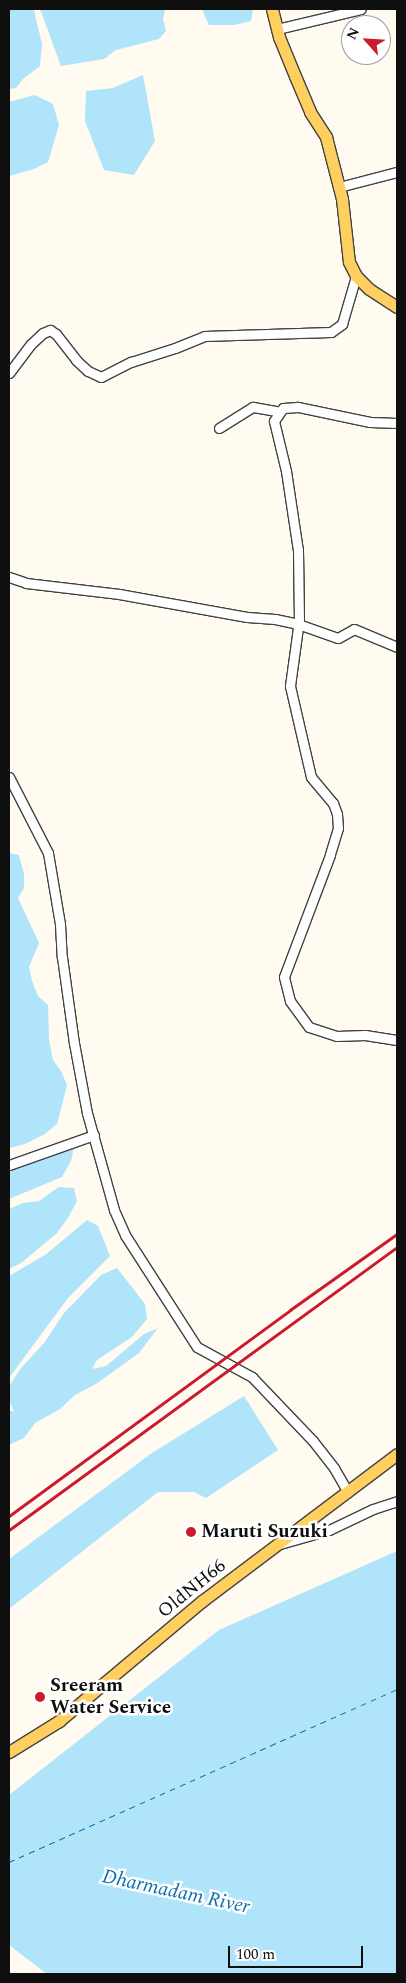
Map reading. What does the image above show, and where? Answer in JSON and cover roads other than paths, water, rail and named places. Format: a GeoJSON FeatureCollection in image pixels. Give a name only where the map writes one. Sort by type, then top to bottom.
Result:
{"type":"FeatureCollection","features":[{"type":"Feature","properties":{"kind":"main road"},"geometry":{"type":"LineString","coordinates":[[272,9],[277,29],[310,112],[326,137],[339,187],[349,262],[356,276],[369,289],[397,307]]}},
{"type":"Feature","properties":{"kind":"main road","name":"OldNH66"},"geometry":{"type":"LineString","coordinates":[[9,1752],[59,1721],[202,1601],[397,1454]]}},
{"type":"Feature","properties":{"kind":"street"},"geometry":{"type":"LineString","coordinates":[[277,29],[361,9]]}},
{"type":"Feature","properties":{"kind":"street"},"geometry":{"type":"LineString","coordinates":[[339,187],[382,174],[397,172]]}},
{"type":"Feature","properties":{"kind":"street"},"geometry":{"type":"LineString","coordinates":[[9,373],[31,344],[43,333],[50,330],[56,334],[76,360],[88,371],[101,377],[131,362],[175,348],[204,336],[331,332],[337,330],[342,324],[356,276]]}},
{"type":"Feature","properties":{"kind":"street"},"geometry":{"type":"LineString","coordinates":[[219,428],[253,407],[280,412]]}},
{"type":"Feature","properties":{"kind":"street"},"geometry":{"type":"LineString","coordinates":[[397,423],[370,422],[298,407],[282,408],[274,420],[286,471],[298,550],[298,624],[290,686],[293,708],[311,777],[333,803],[337,814],[338,828],[330,855],[284,976],[290,1001],[309,1027],[337,1036],[365,1035],[397,1040]]}},
{"type":"Feature","properties":{"kind":"street"},"geometry":{"type":"LineString","coordinates":[[9,577],[26,583],[119,594],[247,617],[298,624],[338,638],[354,629],[397,647]]}},
{"type":"Feature","properties":{"kind":"street"},"geometry":{"type":"LineString","coordinates":[[9,778],[48,853],[60,924],[62,957],[74,1043],[94,1135],[114,1210],[125,1235],[197,1347],[252,1377],[313,1441],[334,1468],[348,1492]]}},
{"type":"Feature","properties":{"kind":"street"},"geometry":{"type":"LineString","coordinates":[[9,1165],[94,1135]]}},
{"type":"Feature","properties":{"kind":"street"},"geometry":{"type":"LineString","coordinates":[[277,1544],[329,1530],[373,1509],[397,1502]]}},
{"type":"Feature","properties":{"kind":"water"},"geometry":{"type":"Polygon","coordinates":[[[9,9],[34,10],[42,44],[40,66],[23,79],[16,88],[9,89],[9,9]]]}},
{"type":"Feature","properties":{"kind":"water"},"geometry":{"type":"Polygon","coordinates":[[[40,9],[165,9],[163,19],[166,31],[159,39],[116,50],[104,59],[61,66],[40,9]]]}},
{"type":"Feature","properties":{"kind":"water"},"geometry":{"type":"Polygon","coordinates":[[[202,9],[253,9],[251,21],[234,25],[209,25],[202,9]]]}},
{"type":"Feature","properties":{"kind":"water"},"geometry":{"type":"Polygon","coordinates":[[[143,75],[155,141],[134,175],[104,170],[85,121],[86,91],[113,88],[143,75]]]}},
{"type":"Feature","properties":{"kind":"water"},"geometry":{"type":"Polygon","coordinates":[[[35,95],[53,104],[59,125],[48,162],[34,169],[9,176],[9,102],[35,95]]]}},
{"type":"Feature","properties":{"kind":"water"},"geometry":{"type":"Polygon","coordinates":[[[9,853],[19,855],[24,874],[24,888],[18,898],[39,943],[29,967],[38,996],[48,1005],[49,1039],[53,1060],[61,1071],[67,1085],[57,1124],[45,1134],[25,1144],[9,1148],[9,853]]]}},
{"type":"Feature","properties":{"kind":"water"},"geometry":{"type":"Polygon","coordinates":[[[64,1140],[75,1143],[71,1161],[62,1177],[9,1199],[9,1166],[64,1140]]]}},
{"type":"Feature","properties":{"kind":"water"},"geometry":{"type":"Polygon","coordinates":[[[59,1187],[74,1188],[77,1201],[68,1218],[56,1234],[21,1263],[9,1269],[9,1209],[23,1203],[39,1201],[59,1187]]]}},
{"type":"Feature","properties":{"kind":"water"},"geometry":{"type":"Polygon","coordinates":[[[87,1220],[98,1226],[110,1256],[68,1298],[9,1378],[9,1276],[45,1255],[87,1220]]]}},
{"type":"Feature","properties":{"kind":"water"},"geometry":{"type":"Polygon","coordinates":[[[117,1268],[145,1304],[147,1319],[132,1337],[97,1360],[92,1369],[106,1366],[144,1334],[158,1328],[139,1353],[96,1384],[75,1395],[60,1409],[35,1423],[24,1438],[9,1445],[9,1410],[14,1412],[9,1400],[9,1386],[22,1367],[44,1343],[64,1313],[101,1275],[117,1268]]]}},
{"type":"Feature","properties":{"kind":"water"},"geometry":{"type":"Polygon","coordinates":[[[244,1396],[278,1450],[206,1498],[194,1492],[158,1492],[9,1609],[9,1559],[152,1453],[244,1396]]]}},
{"type":"Feature","properties":{"kind":"water","name":"Dharmadam River"},"geometry":{"type":"Polygon","coordinates":[[[397,1551],[397,1974],[47,1974],[9,1945],[9,1795],[219,1630],[397,1551]]]}},
{"type":"Feature","properties":{"kind":"railway"},"geometry":{"type":"LineString","coordinates":[[9,1516],[397,1234]]}},
{"type":"Feature","properties":{"kind":"railway"},"geometry":{"type":"LineString","coordinates":[[9,1530],[397,1247]]}},
{"type":"Feature","properties":{"kind":"place","name":"Maruti Suzuki"},"geometry":{"type":"Point","coordinates":[191,1532]}},
{"type":"Feature","properties":{"kind":"place","name":"Sreeram Water Service"},"geometry":{"type":"Point","coordinates":[40,1697]}}]}
